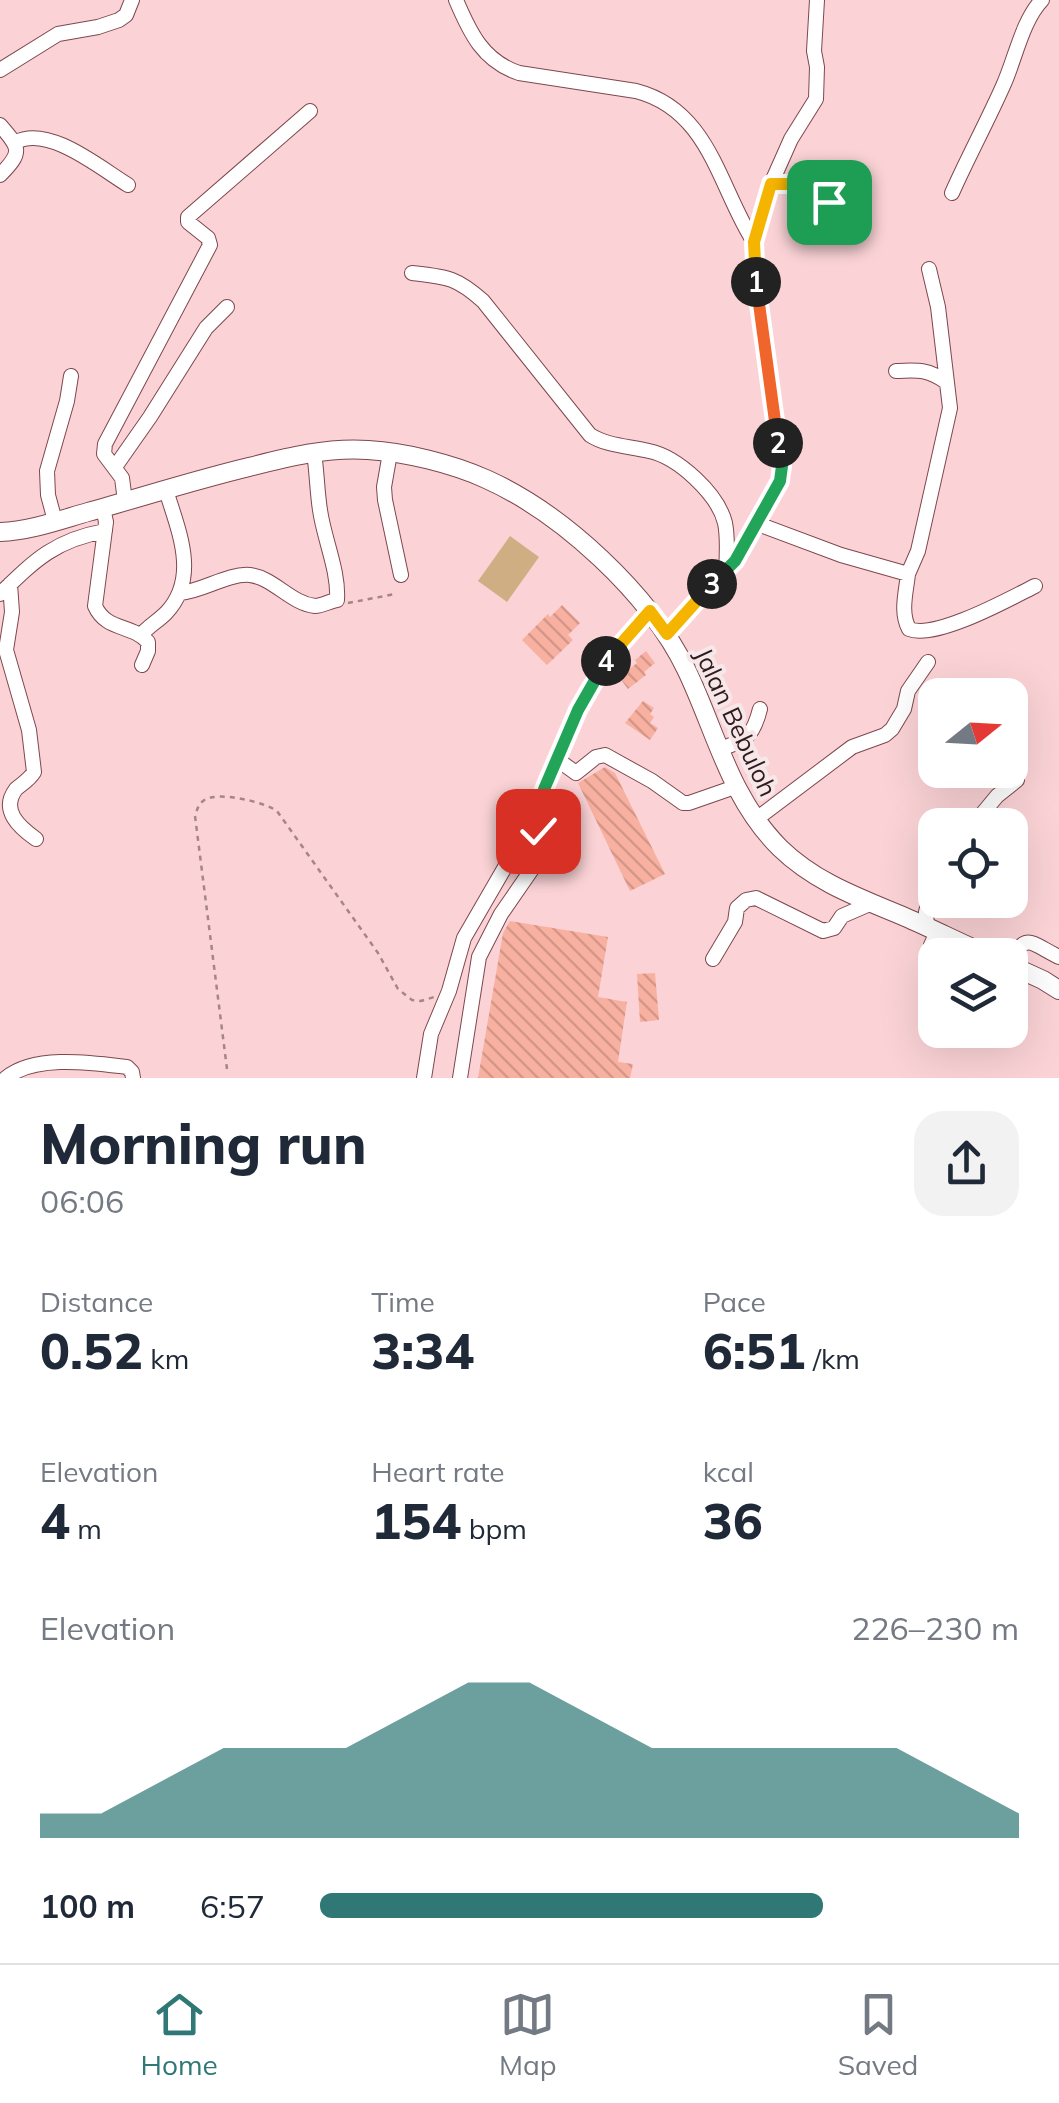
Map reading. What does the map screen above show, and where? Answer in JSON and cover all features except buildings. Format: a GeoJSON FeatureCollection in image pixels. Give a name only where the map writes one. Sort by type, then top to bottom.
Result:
{"type":"FeatureCollection","features":[{"type":"Feature","properties":{"kind":"main road","name":"Jalan Bebuloh"},"geometry":{"type":"LineString","coordinates":[[0,532],[314,452],[390,453],[464,470],[497,484],[566,529],[616,572],[650,611],[684,665],[735,787],[755,820],[780,847],[806,871],[835,888],[951,938]]}},
{"type":"Feature","properties":{"kind":"main road"},"geometry":{"type":"LineString","coordinates":[[1028,973],[1059,990]]}},
{"type":"Feature","properties":{"kind":"street"},"geometry":{"type":"LineString","coordinates":[[0,70],[58,34],[120,20],[132,0]]}},
{"type":"Feature","properties":{"kind":"street"},"geometry":{"type":"LineString","coordinates":[[456,0],[481,48],[504,68],[647,94],[674,110],[703,140],[754,242]]}},
{"type":"Feature","properties":{"kind":"street"},"geometry":{"type":"LineString","coordinates":[[667,634],[735,561],[780,481],[782,466],[754,242],[771,184],[791,139],[816,99],[816,0]]}},
{"type":"Feature","properties":{"kind":"street"},"geometry":{"type":"LineString","coordinates":[[952,194],[1002,87],[1032,10],[1042,0]]}},
{"type":"Feature","properties":{"kind":"street"},"geometry":{"type":"LineString","coordinates":[[125,501],[122,478],[104,454],[104,444],[210,245],[208,238],[188,222],[189,214],[310,110]]}},
{"type":"Feature","properties":{"kind":"street"},"geometry":{"type":"LineString","coordinates":[[0,124],[16,142],[18,153],[0,175]]}},
{"type":"Feature","properties":{"kind":"street"},"geometry":{"type":"LineString","coordinates":[[16,142],[27,137],[44,138],[82,156],[128,186]]}},
{"type":"Feature","properties":{"kind":"street"},"geometry":{"type":"LineString","coordinates":[[771,184],[789,184],[829,202]]}},
{"type":"Feature","properties":{"kind":"street"},"geometry":{"type":"LineString","coordinates":[[929,269],[938,307],[950,408],[918,551],[908,574],[905,621],[909,630],[920,633],[960,621],[1035,586]]}},
{"type":"Feature","properties":{"kind":"street"},"geometry":{"type":"LineString","coordinates":[[412,273],[445,276],[464,284],[590,434],[608,443],[663,454],[688,472],[721,512],[726,570]]}},
{"type":"Feature","properties":{"kind":"street"},"geometry":{"type":"LineString","coordinates":[[116,467],[206,328],[227,307]]}},
{"type":"Feature","properties":{"kind":"street"},"geometry":{"type":"LineString","coordinates":[[896,371],[934,373],[946,382]]}},
{"type":"Feature","properties":{"kind":"street"},"geometry":{"type":"LineString","coordinates":[[55,521],[47,471],[68,401],[71,376]]}},
{"type":"Feature","properties":{"kind":"street"},"geometry":{"type":"LineString","coordinates":[[180,593],[248,575],[319,607],[337,600],[338,582],[320,510],[314,452]]}},
{"type":"Feature","properties":{"kind":"street"},"geometry":{"type":"LineString","coordinates":[[390,453],[385,500],[401,575]]}},
{"type":"Feature","properties":{"kind":"street"},"geometry":{"type":"LineString","coordinates":[[142,634],[166,613],[180,593],[186,565],[166,490]]}},
{"type":"Feature","properties":{"kind":"street"},"geometry":{"type":"LineString","coordinates":[[103,508],[105,530],[95,601],[97,612],[106,622],[142,634],[148,642],[142,665]]}},
{"type":"Feature","properties":{"kind":"street"},"geometry":{"type":"LineString","coordinates":[[758,524],[841,555],[908,574]]}},
{"type":"Feature","properties":{"kind":"street"},"geometry":{"type":"LineString","coordinates":[[36,840],[13,823],[8,807],[8,800],[34,772],[29,730],[6,650],[12,612],[5,589],[24,570],[67,540],[105,530]]}},
{"type":"Feature","properties":{"kind":"street"},"geometry":{"type":"LineString","coordinates":[[424,1078],[431,1034],[449,991],[464,938],[534,816],[593,680],[610,654],[650,611]]}},
{"type":"Feature","properties":{"kind":"street"},"geometry":{"type":"LineString","coordinates":[[755,820],[852,747],[892,729],[904,709],[908,690],[928,662]]}},
{"type":"Feature","properties":{"kind":"street"},"geometry":{"type":"LineString","coordinates":[[720,749],[750,735],[760,709]]}},
{"type":"Feature","properties":{"kind":"street"},"geometry":{"type":"LineString","coordinates":[[558,760],[576,774],[596,757],[613,758],[684,803],[735,787]]}},
{"type":"Feature","properties":{"kind":"street"},"geometry":{"type":"LineString","coordinates":[[987,808],[1007,788]]}},
{"type":"Feature","properties":{"kind":"street"},"geometry":{"type":"LineString","coordinates":[[460,1078],[480,957],[501,914],[540,859],[541,844],[534,816]]}},
{"type":"Feature","properties":{"kind":"street"},"geometry":{"type":"LineString","coordinates":[[835,888],[842,916]]}},
{"type":"Feature","properties":{"kind":"street"},"geometry":{"type":"LineString","coordinates":[[713,959],[734,922],[737,908],[751,898],[823,930],[834,928],[842,916],[872,903]]}},
{"type":"Feature","properties":{"kind":"street"},"geometry":{"type":"LineString","coordinates":[[928,918],[931,938]]}},
{"type":"Feature","properties":{"kind":"street"},"geometry":{"type":"LineString","coordinates":[[1028,942],[1059,957]]}},
{"type":"Feature","properties":{"kind":"street"},"geometry":{"type":"LineString","coordinates":[[6,1078],[34,1065],[81,1061],[127,1067],[133,1078]]}},
{"type":"Feature","properties":{"kind":"path"},"geometry":{"type":"LineString","coordinates":[[337,600],[349,604],[395,594]]}},
{"type":"Feature","properties":{"kind":"path"},"geometry":{"type":"LineString","coordinates":[[227,1069],[196,816],[205,799],[262,802],[277,811],[378,952],[398,989],[412,1000],[421,1001],[449,991]]}},
{"type":"Feature","properties":{"kind":"shaded area"},"geometry":{"type":"Polygon","coordinates":[[[510,536],[539,557],[507,602],[478,581],[510,536]]]}},
{"type":"Feature","properties":{"kind":"route"},"geometry":{"type":"LineString","coordinates":[[538,831],[534,816],[545,787],[578,710],[610,654],[650,611],[667,634],[735,561],[780,481],[782,466],[754,242],[771,184],[789,184],[829,202]]}}]}
